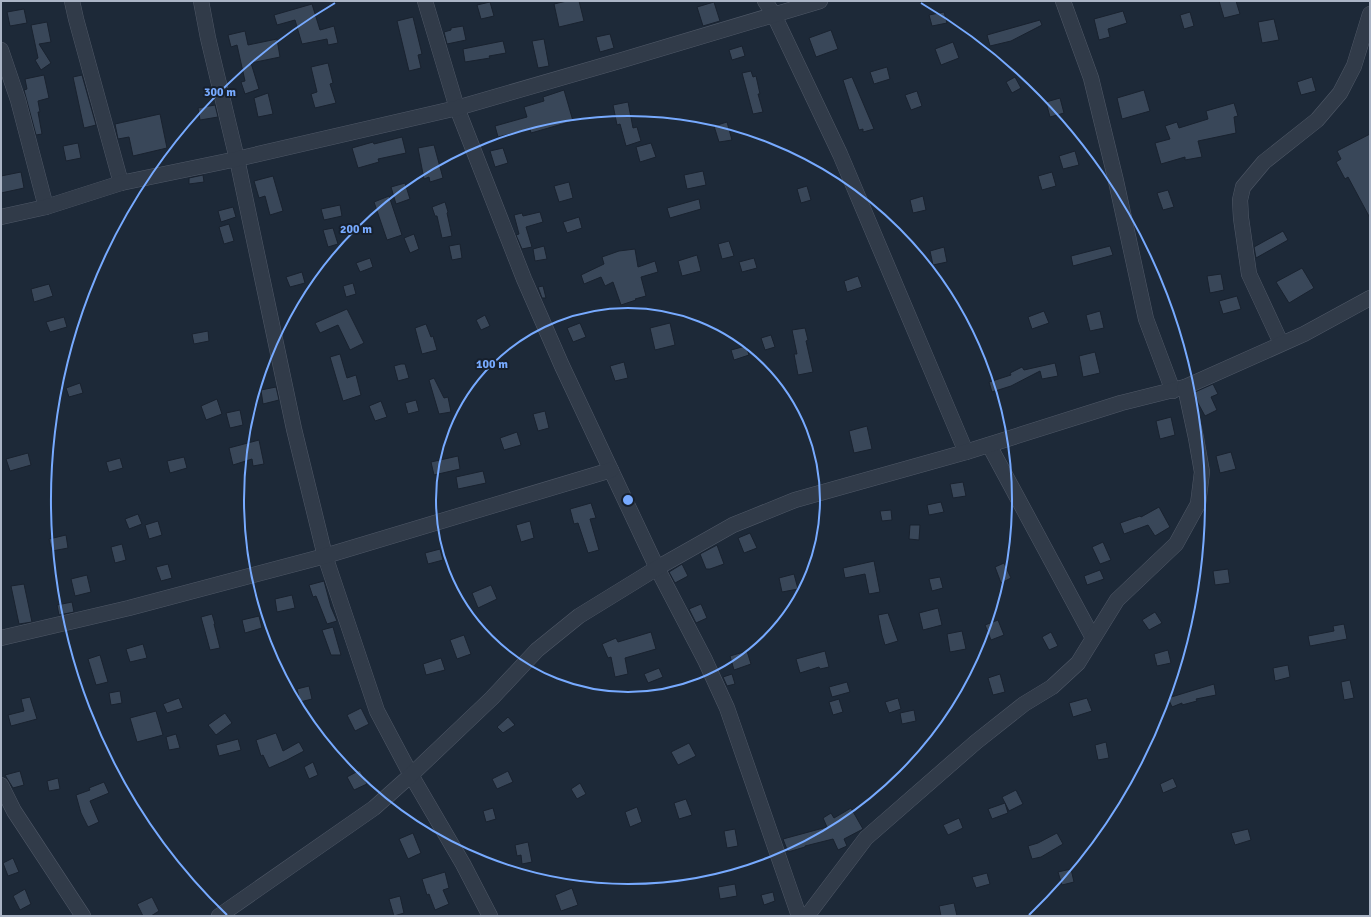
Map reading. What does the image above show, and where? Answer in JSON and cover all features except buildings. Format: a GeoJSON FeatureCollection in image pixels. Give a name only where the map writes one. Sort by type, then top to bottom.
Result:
{"type":"FeatureCollection","features":[{"type":"Feature","properties":{"kind":"street"},"geometry":{"type":"LineString","coordinates":[[72,1],[121,183]]}},
{"type":"Feature","properties":{"kind":"street"},"geometry":{"type":"LineString","coordinates":[[201,1],[208,38],[237,159],[294,429],[325,556],[377,711],[411,775],[463,864],[490,916]]}},
{"type":"Feature","properties":{"kind":"street"},"geometry":{"type":"LineString","coordinates":[[425,1],[458,108],[524,279],[562,366],[657,568],[705,660],[727,708],[800,916]]}},
{"type":"Feature","properties":{"kind":"street"},"geometry":{"type":"LineString","coordinates":[[765,1],[774,16],[840,154],[966,452]]}},
{"type":"Feature","properties":{"kind":"street"},"geometry":{"type":"LineString","coordinates":[[1,217],[46,207],[121,183],[237,159],[458,108],[774,16],[820,1]]}},
{"type":"Feature","properties":{"kind":"street"},"geometry":{"type":"LineString","coordinates":[[807,916],[866,838],[976,742],[1024,704],[1052,688],[1078,663],[1117,600],[1176,544],[1198,504],[1202,472],[1196,438],[1179,389],[1146,319],[1116,181],[1091,78],[1063,1]]}},
{"type":"Feature","properties":{"kind":"street"},"geometry":{"type":"LineString","coordinates":[[1281,344],[1249,274],[1241,218],[1240,200],[1243,187],[1264,162],[1317,120],[1340,93],[1354,66],[1370,14]]}},
{"type":"Feature","properties":{"kind":"street"},"geometry":{"type":"LineString","coordinates":[[1,50],[18,100],[46,207]]}},
{"type":"Feature","properties":{"kind":"street"},"geometry":{"type":"LineString","coordinates":[[219,916],[374,808],[492,698],[543,645],[579,616],[657,568],[732,525],[795,500],[966,452],[1121,404],[1179,389],[1304,334],[1370,298]]}},
{"type":"Feature","properties":{"kind":"street"},"geometry":{"type":"LineString","coordinates":[[989,445],[1093,638]]}},
{"type":"Feature","properties":{"kind":"street"},"geometry":{"type":"LineString","coordinates":[[1,638],[129,608],[325,556],[611,470]]}},
{"type":"Feature","properties":{"kind":"street"},"geometry":{"type":"LineString","coordinates":[[1,785],[14,811],[83,916]]}}]}
